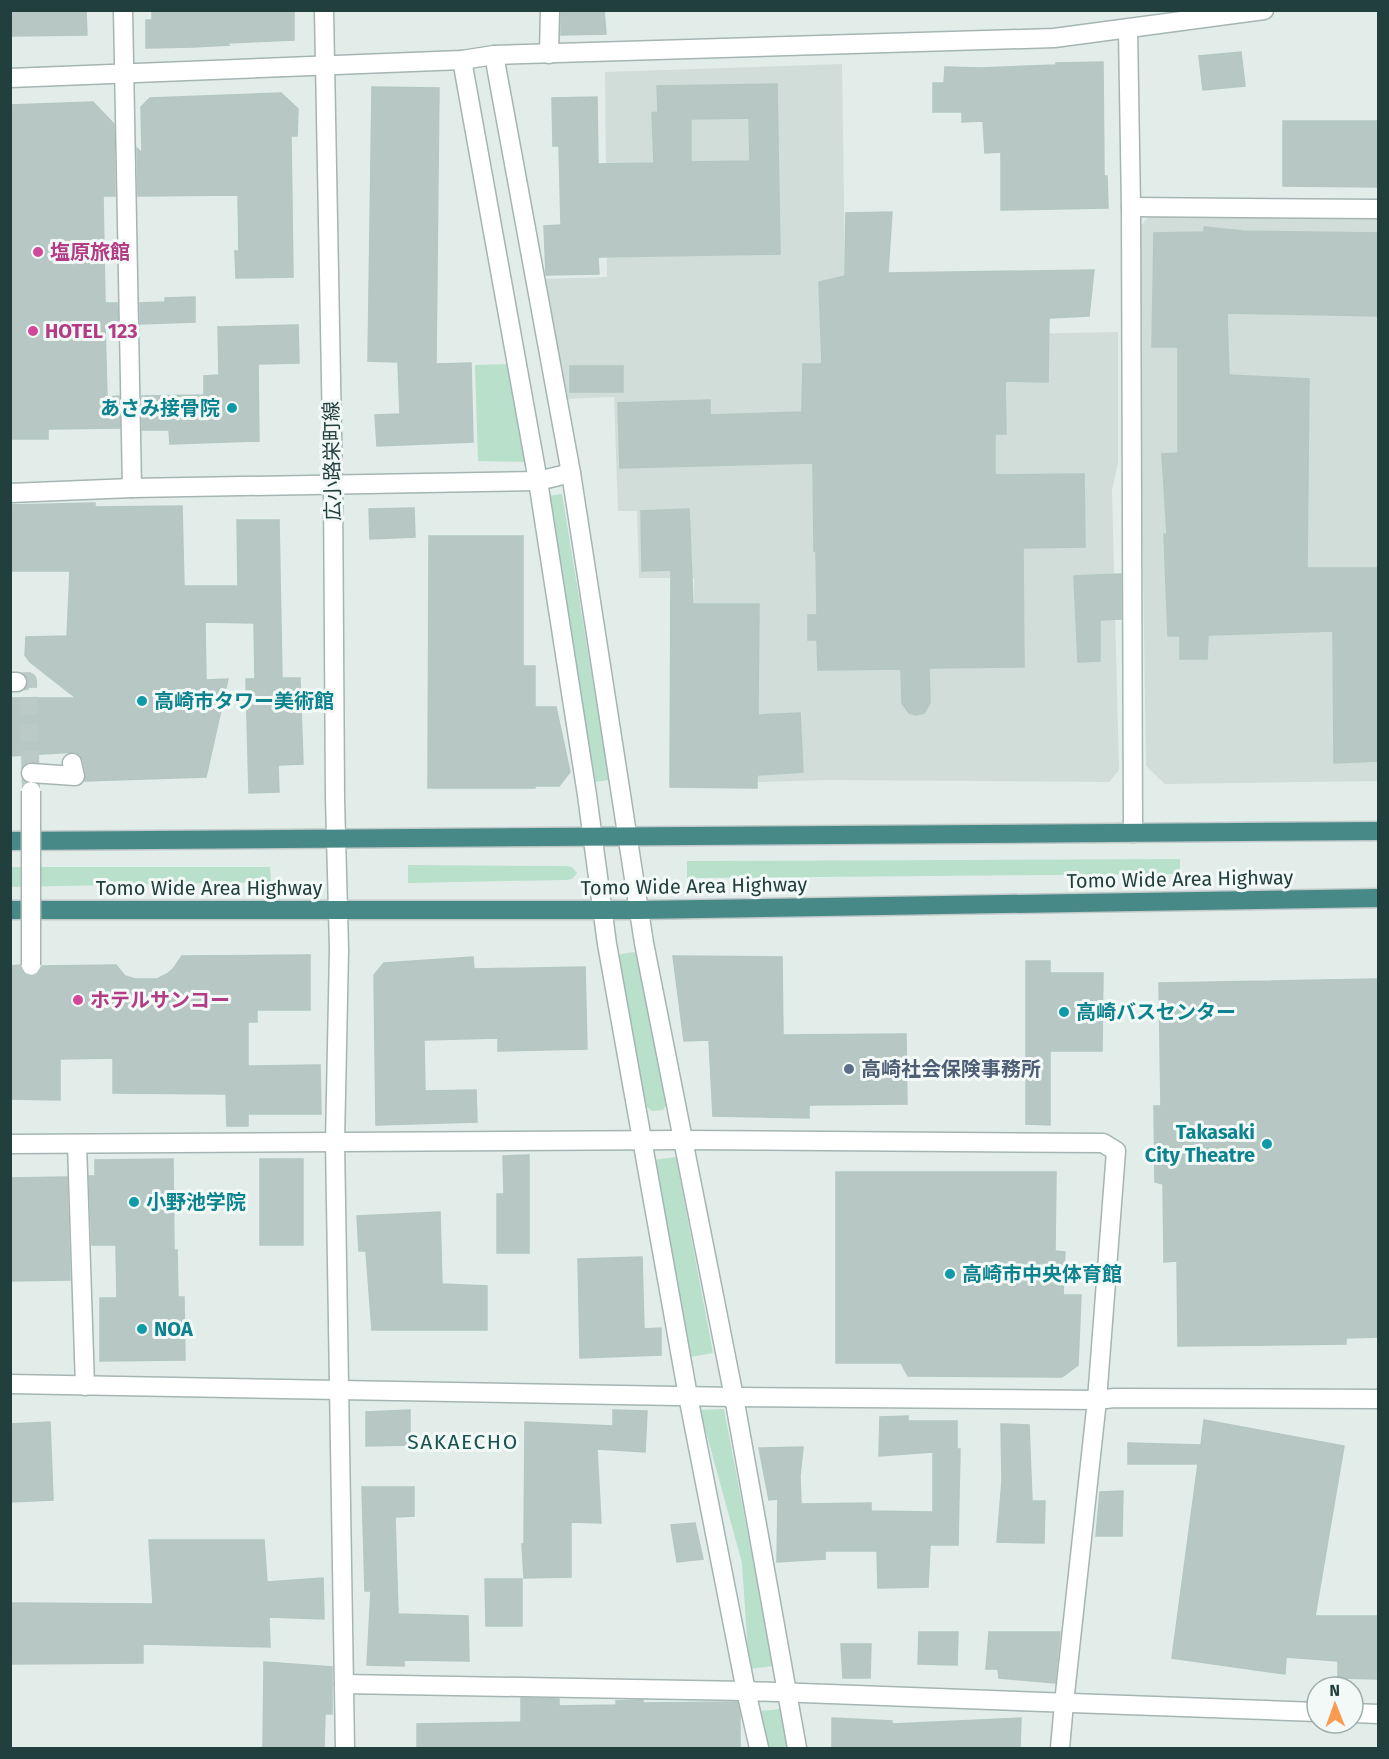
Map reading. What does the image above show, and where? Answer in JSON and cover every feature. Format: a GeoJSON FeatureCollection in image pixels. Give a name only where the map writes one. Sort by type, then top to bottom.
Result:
{"type":"FeatureCollection","features":[{"type":"Feature","properties":{"kind":"highway"},"geometry":{"type":"LineString","coordinates":[[10,841],[1378,831]]}},
{"type":"Feature","properties":{"kind":"highway","name":"Tomo Wide Area Highway"},"geometry":{"type":"LineString","coordinates":[[10,910],[639,910],[1378,898]]}},
{"type":"Feature","properties":{"kind":"street"},"geometry":{"type":"LineString","coordinates":[[123,10],[132,488]]}},
{"type":"Feature","properties":{"kind":"street","name":"広小路栄町線"},"geometry":{"type":"LineString","coordinates":[[324,10],[339,950],[335,1142],[345,1749]]}},
{"type":"Feature","properties":{"kind":"street"},"geometry":{"type":"LineString","coordinates":[[549,54],[550,10]]}},
{"type":"Feature","properties":{"kind":"street"},"geometry":{"type":"LineString","coordinates":[[10,78],[462,60],[494,55],[1054,38],[1128,30],[1264,10]]}},
{"type":"Feature","properties":{"kind":"street"},"geometry":{"type":"LineString","coordinates":[[1128,30],[1131,207],[1133,833]]}},
{"type":"Feature","properties":{"kind":"street"},"geometry":{"type":"LineString","coordinates":[[494,55],[571,473],[639,910],[682,1140],[734,1397],[797,1749]]}},
{"type":"Feature","properties":{"kind":"street"},"geometry":{"type":"LineString","coordinates":[[462,60],[538,481],[603,910],[642,1140],[688,1396],[759,1749]]}},
{"type":"Feature","properties":{"kind":"street"},"geometry":{"type":"LineString","coordinates":[[1131,207],[1378,209]]}},
{"type":"Feature","properties":{"kind":"street"},"geometry":{"type":"LineString","coordinates":[[10,493],[132,488],[538,481],[571,473]]}},
{"type":"Feature","properties":{"kind":"street"},"geometry":{"type":"LineString","coordinates":[[32,965],[31,782],[75,776],[72,763]]}},
{"type":"Feature","properties":{"kind":"street"},"geometry":{"type":"LineString","coordinates":[[10,1144],[642,1140],[1103,1143],[1116,1152],[1097,1400],[1060,1749]]}},
{"type":"Feature","properties":{"kind":"street"},"geometry":{"type":"LineString","coordinates":[[77,1144],[86,1386]]}},
{"type":"Feature","properties":{"kind":"street"},"geometry":{"type":"LineString","coordinates":[[10,1384],[734,1397],[1378,1400]]}},
{"type":"Feature","properties":{"kind":"street"},"geometry":{"type":"LineString","coordinates":[[344,1684],[746,1691],[1305,1712]]}},
{"type":"Feature","properties":{"kind":"shaded area"},"geometry":{"type":"Polygon","coordinates":[[[842,64],[846,337],[1118,332],[1118,463],[1112,490],[1119,770],[1109,782],[827,780],[697,784],[694,578],[639,578],[637,511],[618,511],[614,397],[565,399],[544,279],[607,277],[605,72],[842,64]]]}},
{"type":"Feature","properties":{"kind":"shaded area"},"geometry":{"type":"Polygon","coordinates":[[[1152,213],[1378,218],[1378,781],[1165,784],[1146,766],[1138,229],[1152,213]]]}},
{"type":"Feature","properties":{"kind":"green space"},"geometry":{"type":"Polygon","coordinates":[[[510,364],[527,462],[478,461],[475,365],[510,364]]]}},
{"type":"Feature","properties":{"kind":"green space"},"geometry":{"type":"Polygon","coordinates":[[[562,494],[609,780],[594,782],[547,496],[562,494]]]}},
{"type":"Feature","properties":{"kind":"green space"},"geometry":{"type":"Polygon","coordinates":[[[1180,859],[1180,874],[687,878],[687,861],[1180,859]]]}},
{"type":"Feature","properties":{"kind":"green space"},"geometry":{"type":"Polygon","coordinates":[[[408,865],[566,866],[572,867],[577,873],[572,879],[566,880],[408,883],[408,865]]]}},
{"type":"Feature","properties":{"kind":"green space"},"geometry":{"type":"Polygon","coordinates":[[[10,867],[270,867],[271,882],[11,887],[10,867]]]}},
{"type":"Feature","properties":{"kind":"green space"},"geometry":{"type":"Polygon","coordinates":[[[634,952],[640,957],[669,1101],[663,1110],[652,1111],[644,1105],[617,959],[621,954],[634,952]]]}},
{"type":"Feature","properties":{"kind":"green space"},"geometry":{"type":"Polygon","coordinates":[[[676,1157],[713,1353],[690,1357],[653,1160],[676,1157]]]}},
{"type":"Feature","properties":{"kind":"green space"},"geometry":{"type":"Polygon","coordinates":[[[724,1409],[773,1666],[749,1669],[742,1563],[700,1410],[724,1409]]]}},
{"type":"Feature","properties":{"kind":"green space"},"geometry":{"type":"Polygon","coordinates":[[[781,1709],[789,1748],[767,1748],[759,1711],[781,1709]]]}},
{"type":"Feature","properties":{"kind":"building"},"geometry":{"type":"Polygon","coordinates":[[[10,10],[86,10],[87,35],[10,36],[10,10]]]}},
{"type":"Feature","properties":{"kind":"building"},"geometry":{"type":"Polygon","coordinates":[[[152,10],[294,10],[294,40],[146,48],[146,20],[152,20],[152,10]]]}},
{"type":"Feature","properties":{"kind":"building"},"geometry":{"type":"Polygon","coordinates":[[[561,10],[604,10],[606,34],[561,35],[561,10]]]}},
{"type":"Feature","properties":{"kind":"building"},"geometry":{"type":"Polygon","coordinates":[[[1241,52],[1245,86],[1203,90],[1199,56],[1241,52]]]}},
{"type":"Feature","properties":{"kind":"building"},"geometry":{"type":"Polygon","coordinates":[[[1103,62],[1104,176],[1107,176],[1108,208],[1001,210],[1001,152],[985,153],[983,121],[962,122],[962,112],[933,112],[933,83],[944,83],[945,67],[980,68],[1103,62]]]}},
{"type":"Feature","properties":{"kind":"building"},"geometry":{"type":"Polygon","coordinates":[[[777,84],[780,254],[598,257],[599,274],[546,275],[544,226],[561,225],[559,146],[553,146],[552,98],[597,97],[598,164],[654,163],[652,113],[658,112],[657,86],[777,84]],[[749,118],[691,119],[691,162],[750,161],[749,118]]]}},
{"type":"Feature","properties":{"kind":"building"},"geometry":{"type":"Polygon","coordinates":[[[372,87],[439,88],[436,364],[471,363],[473,442],[377,446],[375,415],[400,414],[398,362],[368,361],[372,87]]]}},
{"type":"Feature","properties":{"kind":"building"},"geometry":{"type":"Polygon","coordinates":[[[281,93],[298,109],[297,136],[291,136],[293,277],[236,278],[235,251],[239,251],[238,195],[138,196],[137,148],[142,153],[141,107],[150,98],[281,93]]]}},
{"type":"Feature","properties":{"kind":"building"},"geometry":{"type":"Polygon","coordinates":[[[93,102],[114,124],[115,196],[103,196],[105,303],[117,303],[118,324],[105,325],[107,397],[119,396],[120,428],[48,429],[48,439],[10,439],[10,105],[93,102]]]}},
{"type":"Feature","properties":{"kind":"building"},"geometry":{"type":"Polygon","coordinates":[[[1283,121],[1378,121],[1378,187],[1283,186],[1283,121]]]}},
{"type":"Feature","properties":{"kind":"building"},"geometry":{"type":"Polygon","coordinates":[[[892,212],[888,273],[1094,270],[1089,316],[1049,318],[1048,382],[1005,381],[1006,434],[995,434],[995,475],[1084,474],[1085,547],[1023,548],[1024,667],[929,668],[930,703],[924,713],[916,715],[909,713],[902,703],[901,669],[818,670],[817,640],[808,640],[808,615],[817,615],[813,463],[620,468],[618,403],[710,400],[710,415],[802,412],[803,364],[822,364],[819,282],[845,276],[846,213],[892,212]]]}},
{"type":"Feature","properties":{"kind":"building"},"geometry":{"type":"Polygon","coordinates":[[[1204,227],[1243,231],[1378,233],[1378,316],[1227,313],[1229,375],[1309,379],[1307,568],[1378,568],[1378,761],[1334,763],[1333,631],[1208,635],[1207,659],[1180,659],[1180,636],[1168,636],[1164,534],[1167,534],[1162,454],[1178,453],[1178,347],[1152,347],[1154,233],[1204,232],[1204,227]]]}},
{"type":"Feature","properties":{"kind":"building"},"geometry":{"type":"Polygon","coordinates":[[[195,297],[195,322],[140,324],[140,303],[165,302],[165,298],[195,297]]]}},
{"type":"Feature","properties":{"kind":"building"},"geometry":{"type":"Polygon","coordinates":[[[298,325],[299,363],[258,364],[259,441],[170,444],[169,430],[142,430],[142,396],[204,395],[204,376],[219,375],[218,327],[298,325]]]}},
{"type":"Feature","properties":{"kind":"building"},"geometry":{"type":"Polygon","coordinates":[[[570,366],[623,366],[623,392],[570,392],[570,366]]]}},
{"type":"Feature","properties":{"kind":"building"},"geometry":{"type":"Polygon","coordinates":[[[95,503],[95,507],[182,506],[184,586],[238,586],[237,520],[279,520],[282,678],[300,678],[303,764],[278,765],[279,792],[249,793],[246,679],[255,679],[254,623],[205,622],[206,680],[228,679],[206,777],[85,781],[83,760],[76,752],[10,756],[10,698],[76,698],[30,662],[25,655],[26,637],[67,636],[70,571],[10,571],[10,505],[95,503]]]}},
{"type":"Feature","properties":{"kind":"building"},"geometry":{"type":"Polygon","coordinates":[[[414,508],[415,537],[370,539],[369,509],[414,508]]]}},
{"type":"Feature","properties":{"kind":"building"},"geometry":{"type":"Polygon","coordinates":[[[689,509],[693,604],[759,604],[758,715],[800,713],[803,772],[757,775],[757,788],[670,787],[671,570],[642,571],[641,511],[689,509]]]}},
{"type":"Feature","properties":{"kind":"building"},"geometry":{"type":"Polygon","coordinates":[[[429,536],[523,536],[523,666],[535,666],[535,707],[556,707],[570,772],[559,786],[428,788],[429,536]]]}},
{"type":"Feature","properties":{"kind":"building"},"geometry":{"type":"Polygon","coordinates":[[[1121,574],[1121,619],[1100,620],[1100,661],[1078,662],[1074,576],[1121,574]]]}},
{"type":"Feature","properties":{"kind":"building"},"geometry":{"type":"Polygon","coordinates":[[[310,955],[310,1010],[257,1010],[257,1022],[248,1022],[248,1066],[320,1065],[321,1114],[248,1114],[248,1126],[227,1126],[226,1094],[113,1093],[113,1058],[60,1059],[60,1100],[10,1099],[10,966],[20,965],[25,974],[32,976],[37,974],[42,966],[116,965],[125,976],[135,979],[157,979],[173,969],[182,956],[310,955]]]}},
{"type":"Feature","properties":{"kind":"building"},"geometry":{"type":"Polygon","coordinates":[[[673,956],[782,957],[783,1035],[906,1034],[907,1104],[809,1105],[809,1118],[713,1116],[709,1040],[684,1041],[673,956]]]}},
{"type":"Feature","properties":{"kind":"building"},"geometry":{"type":"Polygon","coordinates":[[[473,957],[474,969],[585,967],[587,1049],[498,1051],[498,1038],[424,1040],[425,1091],[476,1090],[477,1122],[376,1125],[374,975],[384,963],[473,957]]]}},
{"type":"Feature","properties":{"kind":"building","name":"高崎バスセンター"},"geometry":{"type":"Polygon","coordinates":[[[1026,961],[1050,961],[1050,973],[1103,973],[1102,1051],[1050,1051],[1050,1125],[1026,1124],[1026,961]]]}},
{"type":"Feature","properties":{"kind":"building","name":"Takasaki City Theatre"},"geometry":{"type":"Polygon","coordinates":[[[1378,979],[1378,1337],[1346,1338],[1346,1344],[1178,1346],[1177,1261],[1164,1262],[1163,1184],[1155,1182],[1154,1106],[1161,1106],[1159,983],[1378,979]]]}},
{"type":"Feature","properties":{"kind":"building"},"geometry":{"type":"Polygon","coordinates":[[[529,1155],[529,1253],[497,1253],[497,1194],[504,1194],[503,1156],[529,1155]]]}},
{"type":"Feature","properties":{"kind":"building"},"geometry":{"type":"Polygon","coordinates":[[[173,1159],[174,1250],[177,1250],[178,1297],[184,1297],[185,1360],[100,1361],[100,1298],[117,1298],[116,1245],[92,1245],[89,1176],[95,1176],[95,1160],[173,1159]]]}},
{"type":"Feature","properties":{"kind":"building"},"geometry":{"type":"Polygon","coordinates":[[[260,1159],[303,1159],[303,1245],[260,1245],[260,1159]]]}},
{"type":"Feature","properties":{"kind":"building","name":"高崎市中央体育館"},"geometry":{"type":"Polygon","coordinates":[[[836,1172],[1056,1172],[1055,1251],[1065,1252],[1063,1295],[1081,1295],[1078,1365],[1062,1377],[908,1376],[901,1363],[836,1363],[836,1172]]]}},
{"type":"Feature","properties":{"kind":"building"},"geometry":{"type":"Polygon","coordinates":[[[67,1177],[70,1280],[10,1281],[10,1178],[67,1177]]]}},
{"type":"Feature","properties":{"kind":"building"},"geometry":{"type":"Polygon","coordinates":[[[440,1212],[442,1284],[487,1286],[487,1330],[372,1330],[366,1251],[359,1251],[357,1216],[440,1212]]]}},
{"type":"Feature","properties":{"kind":"building"},"geometry":{"type":"Polygon","coordinates":[[[642,1257],[644,1329],[661,1328],[661,1355],[580,1358],[578,1259],[642,1257]]]}},
{"type":"Feature","properties":{"kind":"building"},"geometry":{"type":"Polygon","coordinates":[[[410,1410],[410,1445],[366,1446],[366,1412],[410,1410]]]}},
{"type":"Feature","properties":{"kind":"building"},"geometry":{"type":"Polygon","coordinates":[[[613,1410],[647,1411],[645,1452],[597,1449],[601,1523],[571,1522],[571,1577],[524,1578],[522,1544],[524,1544],[525,1422],[613,1426],[613,1410]]]}},
{"type":"Feature","properties":{"kind":"building"},"geometry":{"type":"Polygon","coordinates":[[[908,1416],[908,1421],[957,1421],[957,1449],[960,1449],[958,1545],[930,1545],[928,1587],[878,1588],[877,1551],[825,1551],[825,1559],[777,1562],[778,1499],[769,1500],[759,1448],[803,1447],[800,1476],[801,1504],[871,1503],[871,1511],[933,1512],[933,1452],[879,1456],[880,1417],[908,1416]]]}},
{"type":"Feature","properties":{"kind":"building"},"geometry":{"type":"Polygon","coordinates":[[[1204,1420],[1344,1446],[1315,1616],[1378,1616],[1378,1679],[1365,1679],[1365,1675],[1338,1675],[1338,1661],[1286,1657],[1285,1674],[1172,1658],[1198,1464],[1128,1464],[1128,1443],[1201,1445],[1204,1420]]]}},
{"type":"Feature","properties":{"kind":"building"},"geometry":{"type":"Polygon","coordinates":[[[50,1422],[53,1500],[10,1502],[10,1424],[50,1422]]]}},
{"type":"Feature","properties":{"kind":"building"},"geometry":{"type":"Polygon","coordinates":[[[1001,1424],[1029,1425],[1032,1501],[1045,1501],[1044,1543],[997,1542],[1002,1481],[1001,1424]]]}},
{"type":"Feature","properties":{"kind":"building"},"geometry":{"type":"Polygon","coordinates":[[[362,1487],[414,1487],[414,1516],[395,1517],[398,1614],[468,1616],[469,1661],[404,1660],[404,1666],[367,1665],[371,1591],[365,1591],[362,1487]]]}},
{"type":"Feature","properties":{"kind":"building"},"geometry":{"type":"Polygon","coordinates":[[[1123,1491],[1122,1536],[1096,1536],[1100,1492],[1123,1491]]]}},
{"type":"Feature","properties":{"kind":"building"},"geometry":{"type":"Polygon","coordinates":[[[695,1523],[703,1559],[677,1562],[671,1525],[695,1523]]]}},
{"type":"Feature","properties":{"kind":"building"},"geometry":{"type":"Polygon","coordinates":[[[149,1540],[264,1540],[267,1582],[323,1578],[324,1619],[269,1617],[270,1647],[143,1644],[143,1663],[10,1664],[10,1603],[153,1604],[149,1540]]]}},
{"type":"Feature","properties":{"kind":"building"},"geometry":{"type":"Polygon","coordinates":[[[485,1579],[522,1579],[522,1626],[486,1626],[485,1579]]]}},
{"type":"Feature","properties":{"kind":"building"},"geometry":{"type":"Polygon","coordinates":[[[919,1632],[958,1632],[957,1665],[918,1664],[919,1632]]]}},
{"type":"Feature","properties":{"kind":"building"},"geometry":{"type":"Polygon","coordinates":[[[989,1632],[1060,1632],[1055,1683],[999,1678],[998,1669],[986,1669],[989,1632]]]}},
{"type":"Feature","properties":{"kind":"building"},"geometry":{"type":"Polygon","coordinates":[[[841,1644],[871,1644],[870,1678],[843,1678],[841,1644]]]}},
{"type":"Feature","properties":{"kind":"building"},"geometry":{"type":"Polygon","coordinates":[[[264,1662],[332,1667],[332,1714],[325,1714],[324,1749],[263,1749],[264,1662]]]}},
{"type":"Feature","properties":{"kind":"building"},"geometry":{"type":"Polygon","coordinates":[[[521,1698],[559,1699],[559,1706],[616,1705],[616,1701],[639,1700],[643,1700],[643,1703],[737,1702],[740,1713],[740,1749],[417,1749],[417,1724],[521,1722],[521,1698]]]}},
{"type":"Feature","properties":{"kind":"building"},"geometry":{"type":"Polygon","coordinates":[[[832,1718],[892,1721],[892,1724],[1021,1718],[1020,1749],[832,1749],[832,1718]]]}},
{"type":"Feature","properties":{"kind":"tunnel"},"geometry":{"type":"LineString","coordinates":[[17,682],[28,681],[31,789]]}},
{"type":"Feature","properties":{"kind":"place","name":"塩原旅館"},"geometry":{"type":"Point","coordinates":[38,252]}},
{"type":"Feature","properties":{"kind":"place","name":"HOTEL 123"},"geometry":{"type":"Point","coordinates":[33,331]}},
{"type":"Feature","properties":{"kind":"place","name":"あさみ接骨院"},"geometry":{"type":"Point","coordinates":[232,408]}},
{"type":"Feature","properties":{"kind":"place","name":"高崎市タワー美術館"},"geometry":{"type":"Point","coordinates":[142,701]}},
{"type":"Feature","properties":{"kind":"place","name":"ホテルサンコー"},"geometry":{"type":"Point","coordinates":[78,1000]}},
{"type":"Feature","properties":{"kind":"place","name":"高崎バスセンター"},"geometry":{"type":"Point","coordinates":[1064,1012]}},
{"type":"Feature","properties":{"kind":"place","name":"高崎社会保険事務所"},"geometry":{"type":"Point","coordinates":[849,1069]}},
{"type":"Feature","properties":{"kind":"place","name":"Takasaki City Theatre"},"geometry":{"type":"Point","coordinates":[1267,1144]}},
{"type":"Feature","properties":{"kind":"place","name":"小野池学院"},"geometry":{"type":"Point","coordinates":[134,1202]}},
{"type":"Feature","properties":{"kind":"place","name":"高崎市中央体育館"},"geometry":{"type":"Point","coordinates":[950,1274]}},
{"type":"Feature","properties":{"kind":"place","name":"NOA"},"geometry":{"type":"Point","coordinates":[142,1329]}},
{"type":"Feature","properties":{"kind":"district","name":"SAKAECHO"},"geometry":{"type":"Point","coordinates":[463,1442]}}]}
